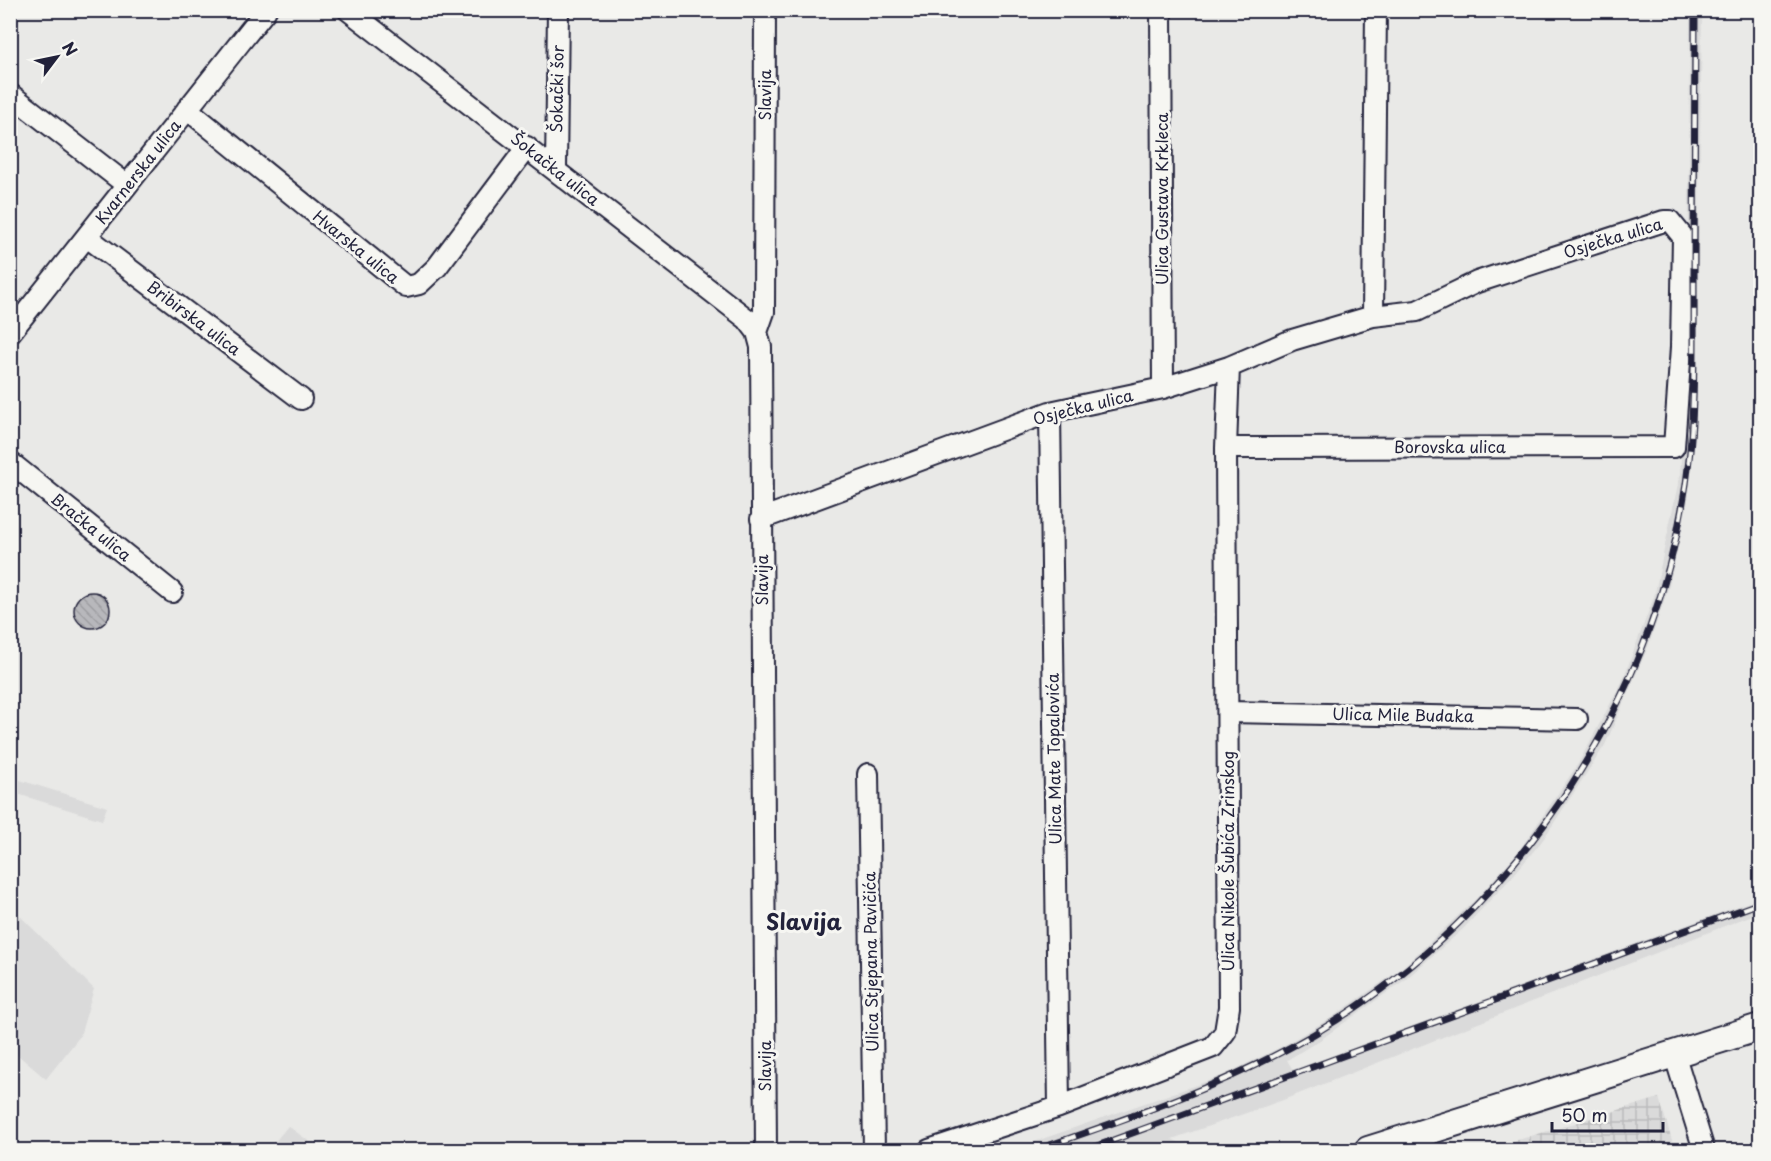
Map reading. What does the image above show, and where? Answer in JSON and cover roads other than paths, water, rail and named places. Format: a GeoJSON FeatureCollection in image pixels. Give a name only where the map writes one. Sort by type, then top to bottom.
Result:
{"type":"FeatureCollection","features":[{"type":"Feature","properties":{"kind":"main road"},"geometry":{"type":"LineString","coordinates":[[1368,1150],[1761,1027]]}},
{"type":"Feature","properties":{"kind":"street","name":"Kvarnerska ulica"},"geometry":{"type":"LineString","coordinates":[[10,333],[266,10]]}},
{"type":"Feature","properties":{"kind":"street","name":"Šokačka ulica"},"geometry":{"type":"LineString","coordinates":[[348,10],[556,168],[747,318],[758,332]]}},
{"type":"Feature","properties":{"kind":"street","name":"Šokački šor"},"geometry":{"type":"LineString","coordinates":[[556,168],[558,10]]}},
{"type":"Feature","properties":{"kind":"street","name":"Slavija"},"geometry":{"type":"LineString","coordinates":[[765,10],[764,312],[758,332],[761,347],[766,1150]]}},
{"type":"Feature","properties":{"kind":"street","name":"Ulica Gustava Krkleca"},"geometry":{"type":"LineString","coordinates":[[1161,10],[1163,388]]}},
{"type":"Feature","properties":{"kind":"street"},"geometry":{"type":"LineString","coordinates":[[1373,316],[1376,10]]}},
{"type":"Feature","properties":{"kind":"street"},"geometry":{"type":"LineString","coordinates":[[10,94],[127,185]]}},
{"type":"Feature","properties":{"kind":"street","name":"Hvarska ulica"},"geometry":{"type":"LineString","coordinates":[[188,109],[406,288],[420,284],[437,267],[527,147]]}},
{"type":"Feature","properties":{"kind":"street","name":"Osječka ulica"},"geometry":{"type":"LineString","coordinates":[[761,519],[1050,412],[1163,388],[1229,367],[1292,340],[1373,316],[1417,311],[1477,282],[1664,220],[1670,221],[1683,237],[1681,347],[1674,447]]}},
{"type":"Feature","properties":{"kind":"street","name":"Bribirska ulica"},"geometry":{"type":"LineString","coordinates":[[87,237],[301,399]]}},
{"type":"Feature","properties":{"kind":"street","name":"Ulica Nikole Šubića Zrinskog"},"geometry":{"type":"LineString","coordinates":[[929,1150],[1059,1107],[1213,1047],[1226,1032],[1229,1007],[1227,448],[1229,367]]}},
{"type":"Feature","properties":{"kind":"street","name":"Ulica Mate Topalovića"},"geometry":{"type":"LineString","coordinates":[[1050,412],[1059,1107]]}},
{"type":"Feature","properties":{"kind":"street","name":"Borovska ulica"},"geometry":{"type":"LineString","coordinates":[[1227,448],[1674,447]]}},
{"type":"Feature","properties":{"kind":"street","name":"Bračka ulica"},"geometry":{"type":"LineString","coordinates":[[10,462],[172,592]]}},
{"type":"Feature","properties":{"kind":"street","name":"Ulica Mile Budaka"},"geometry":{"type":"LineString","coordinates":[[1228,712],[1577,719]]}},
{"type":"Feature","properties":{"kind":"street","name":"Ulica Stjepana Pavičića"},"geometry":{"type":"LineString","coordinates":[[868,774],[873,1150]]}},
{"type":"Feature","properties":{"kind":"street"},"geometry":{"type":"LineString","coordinates":[[1674,1053],[1704,1150]]}},
{"type":"Feature","properties":{"kind":"railway"},"geometry":{"type":"LineString","coordinates":[[1036,1150],[1178,1099],[1247,1069],[1314,1034],[1388,984],[1456,925],[1517,859],[1570,787],[1615,709],[1650,626],[1676,540],[1690,451],[1693,407],[1695,10]]}},
{"type":"Feature","properties":{"kind":"railway"},"geometry":{"type":"LineString","coordinates":[[1086,1150],[1760,903]]}},
{"type":"Feature","properties":{"kind":"district","name":"Slavija"},"geometry":{"type":"Point","coordinates":[804,922]}}]}
